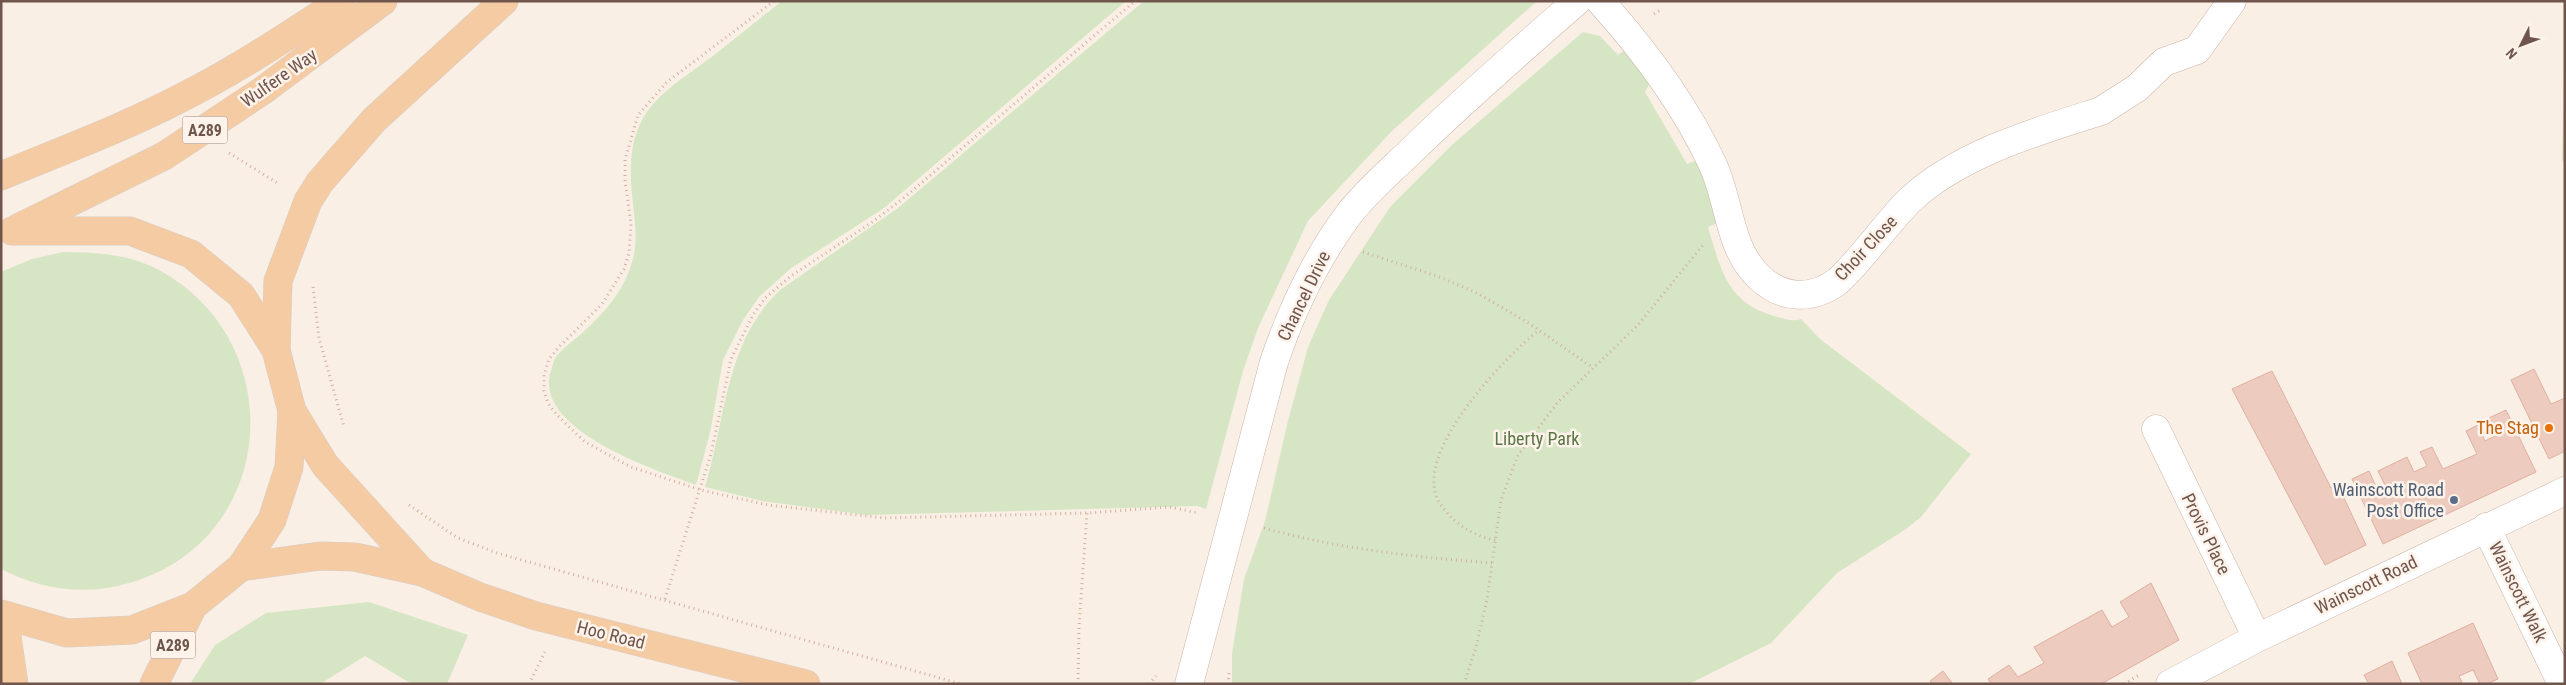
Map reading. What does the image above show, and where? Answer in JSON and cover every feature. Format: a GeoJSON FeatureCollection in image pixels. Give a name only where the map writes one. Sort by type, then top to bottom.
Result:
{"type":"FeatureCollection","features":[{"type":"Feature","properties":{"kind":"main road"},"geometry":{"type":"LineString","coordinates":[[1,176],[105,134],[180,99],[243,64],[341,1]]}},
{"type":"Feature","properties":{"kind":"main road","name":"Wulfere Way"},"geometry":{"type":"LineString","coordinates":[[6,235],[164,156],[269,86],[383,1]]}},
{"type":"Feature","properties":{"kind":"main road"},"geometry":{"type":"LineString","coordinates":[[14,684],[2,615],[67,633],[132,630],[193,606],[241,566],[272,520],[290,467],[292,412],[276,350],[278,281],[308,201],[320,182],[374,120],[504,1]]}},
{"type":"Feature","properties":{"kind":"main road"},"geometry":{"type":"LineString","coordinates":[[6,235],[130,231],[191,254],[241,295],[276,350]]}},
{"type":"Feature","properties":{"kind":"main road","name":"Hoo Road"},"geometry":{"type":"LineString","coordinates":[[292,412],[325,465],[422,572]]}},
{"type":"Feature","properties":{"kind":"main road","name":"Hoo Road"},"geometry":{"type":"LineString","coordinates":[[241,566],[320,556],[355,557],[422,572],[480,597],[536,616],[806,684]]}},
{"type":"Feature","properties":{"kind":"main road","name":"A289"},"geometry":{"type":"LineString","coordinates":[[154,684],[193,606]]}},
{"type":"Feature","properties":{"kind":"street","name":"Chancel Drive"},"geometry":{"type":"LineString","coordinates":[[1189,684],[1270,373],[1282,338],[1300,296],[1335,234],[1363,198],[1428,133],[1576,1]]}},
{"type":"Feature","properties":{"kind":"street","name":"Choir Close"},"geometry":{"type":"LineString","coordinates":[[1600,1],[1628,32],[1689,118],[1713,164],[1733,229],[1746,262],[1758,276],[1774,288],[1805,296],[1825,290],[1843,276],[1909,202],[1926,186],[1956,166],[1984,153],[2113,104],[2137,88],[2164,62],[2197,50],[2232,1]]}},
{"type":"Feature","properties":{"kind":"street","name":"Provis Place"},"geometry":{"type":"LineString","coordinates":[[2156,429],[2257,638]]}},
{"type":"Feature","properties":{"kind":"street","name":"Wainscott Road"},"geometry":{"type":"LineString","coordinates":[[2170,684],[2257,638],[2486,527],[2565,491]]}},
{"type":"Feature","properties":{"kind":"street","name":"Wainscott Walk"},"geometry":{"type":"LineString","coordinates":[[2486,527],[2562,684]]}},
{"type":"Feature","properties":{"kind":"path"},"geometry":{"type":"LineString","coordinates":[[774,1],[667,82],[638,115],[625,160],[625,180],[632,231],[627,263],[614,287],[598,310],[551,356],[544,380],[544,391],[550,406],[571,431],[585,442],[631,467],[701,490],[768,506],[884,518],[1087,514],[1169,507],[1233,520],[1349,548],[1403,556],[1492,563]]}},
{"type":"Feature","properties":{"kind":"path"},"geometry":{"type":"LineString","coordinates":[[664,600],[701,490],[731,359],[758,307],[791,276],[874,221],[906,196],[1135,1]]}},
{"type":"Feature","properties":{"kind":"path"},"geometry":{"type":"LineString","coordinates":[[224,149],[308,201]]}},
{"type":"Feature","properties":{"kind":"path"},"geometry":{"type":"LineString","coordinates":[[1464,684],[1484,616],[1501,500],[1518,455],[1542,420],[1592,367],[1628,336],[1651,311],[1685,270],[1704,244],[1707,236],[1733,229]]}},
{"type":"Feature","properties":{"kind":"path"},"geometry":{"type":"LineString","coordinates":[[1335,234],[1366,254],[1437,276],[1476,293],[1539,330],[1592,367]]}},
{"type":"Feature","properties":{"kind":"path"},"geometry":{"type":"LineString","coordinates":[[313,286],[319,338],[345,430]]}},
{"type":"Feature","properties":{"kind":"path"},"geometry":{"type":"LineString","coordinates":[[1495,540],[1470,531],[1454,521],[1434,491],[1435,474],[1447,441],[1466,407],[1494,371],[1539,330]]}},
{"type":"Feature","properties":{"kind":"path"},"geometry":{"type":"LineString","coordinates":[[402,499],[458,538],[497,553],[961,684]]}},
{"type":"Feature","properties":{"kind":"path"},"geometry":{"type":"LineString","coordinates":[[1078,684],[1079,627],[1087,514]]}},
{"type":"Feature","properties":{"kind":"path"},"geometry":{"type":"LineString","coordinates":[[529,684],[548,645]]}},
{"type":"Feature","properties":{"kind":"path"},"geometry":{"type":"LineString","coordinates":[[1228,684],[1229,668]]}},
{"type":"Feature","properties":{"kind":"green space"},"geometry":{"type":"Polygon","coordinates":[[[782,1],[1126,1],[884,208],[790,269],[759,297],[743,320],[723,360],[710,433],[696,485],[629,459],[603,446],[580,430],[561,413],[551,395],[550,374],[556,357],[609,306],[629,271],[633,258],[636,234],[631,184],[633,149],[638,130],[645,115],[668,90],[782,1]]]}},
{"type":"Feature","properties":{"kind":"green space"},"geometry":{"type":"Polygon","coordinates":[[[1144,1],[1537,1],[1392,131],[1308,221],[1258,328],[1243,371],[1206,509],[1197,506],[867,515],[762,501],[705,487],[723,408],[738,357],[748,333],[762,311],[780,290],[898,208],[1144,1]]]}},
{"type":"Feature","properties":{"kind":"green space"},"geometry":{"type":"Polygon","coordinates":[[[2565,26],[2565,160],[2562,161],[2565,26]]]}},
{"type":"Feature","properties":{"kind":"green space","name":"Liberty Park"},"geometry":{"type":"Polygon","coordinates":[[[1583,32],[1600,36],[1618,55],[1626,49],[1651,81],[1645,92],[1687,164],[1697,160],[1708,186],[1718,223],[1708,227],[1717,258],[1729,284],[1737,295],[1761,311],[1790,320],[1801,319],[1820,339],[1971,454],[1921,517],[1906,529],[1837,573],[1771,643],[1689,684],[1232,684],[1232,653],[1244,579],[1265,521],[1288,421],[1308,347],[1329,300],[1390,207],[1453,144],[1583,32]]]}},
{"type":"Feature","properties":{"kind":"green space"},"geometry":{"type":"Polygon","coordinates":[[[63,252],[112,255],[136,260],[159,270],[202,302],[231,343],[247,390],[250,438],[239,484],[215,526],[179,560],[129,583],[113,587],[80,590],[64,589],[32,582],[1,569],[1,272],[32,259],[63,252]]]}},
{"type":"Feature","properties":{"kind":"green space"},"geometry":{"type":"Polygon","coordinates":[[[369,602],[468,635],[447,684],[412,684],[365,656],[320,684],[190,684],[215,645],[266,613],[369,602]]]}},
{"type":"Feature","properties":{"kind":"building","name":"The Stag"},"geometry":{"type":"Polygon","coordinates":[[[2534,369],[2551,404],[2565,398],[2565,451],[2549,459],[2511,380],[2534,369]]]}},
{"type":"Feature","properties":{"kind":"building"},"geometry":{"type":"Polygon","coordinates":[[[2272,371],[2331,488],[2338,485],[2366,545],[2325,565],[2232,389],[2272,371]]]}},
{"type":"Feature","properties":{"kind":"building"},"geometry":{"type":"Polygon","coordinates":[[[2506,410],[2536,472],[2383,544],[2352,479],[2369,471],[2377,489],[2385,485],[2378,471],[2407,457],[2414,472],[2427,466],[2420,452],[2432,447],[2443,469],[2477,454],[2466,431],[2478,425],[2485,441],[2497,435],[2489,418],[2506,410]]]}},
{"type":"Feature","properties":{"kind":"building"},"geometry":{"type":"Polygon","coordinates":[[[2151,583],[2179,640],[2101,684],[1991,684],[1988,679],[2009,665],[2018,677],[2044,663],[2034,647],[2102,610],[2112,627],[2129,617],[2120,602],[2151,583]]]}},
{"type":"Feature","properties":{"kind":"building"},"geometry":{"type":"Polygon","coordinates":[[[2473,623],[2498,679],[2487,684],[2480,684],[2473,670],[2459,676],[2462,682],[2458,684],[2422,684],[2408,653],[2473,623]]]}},
{"type":"Feature","properties":{"kind":"building"},"geometry":{"type":"Polygon","coordinates":[[[2392,661],[2402,684],[2369,684],[2364,675],[2392,661]]]}},
{"type":"Feature","properties":{"kind":"building"},"geometry":{"type":"Polygon","coordinates":[[[1943,671],[1953,684],[1932,684],[1930,681],[1943,671]]]}},
{"type":"Feature","properties":{"kind":"place","name":"The Stag"},"geometry":{"type":"Point","coordinates":[2549,428]}},
{"type":"Feature","properties":{"kind":"place","name":"Wainscott Road Post Office"},"geometry":{"type":"Point","coordinates":[2454,500]}}]}
